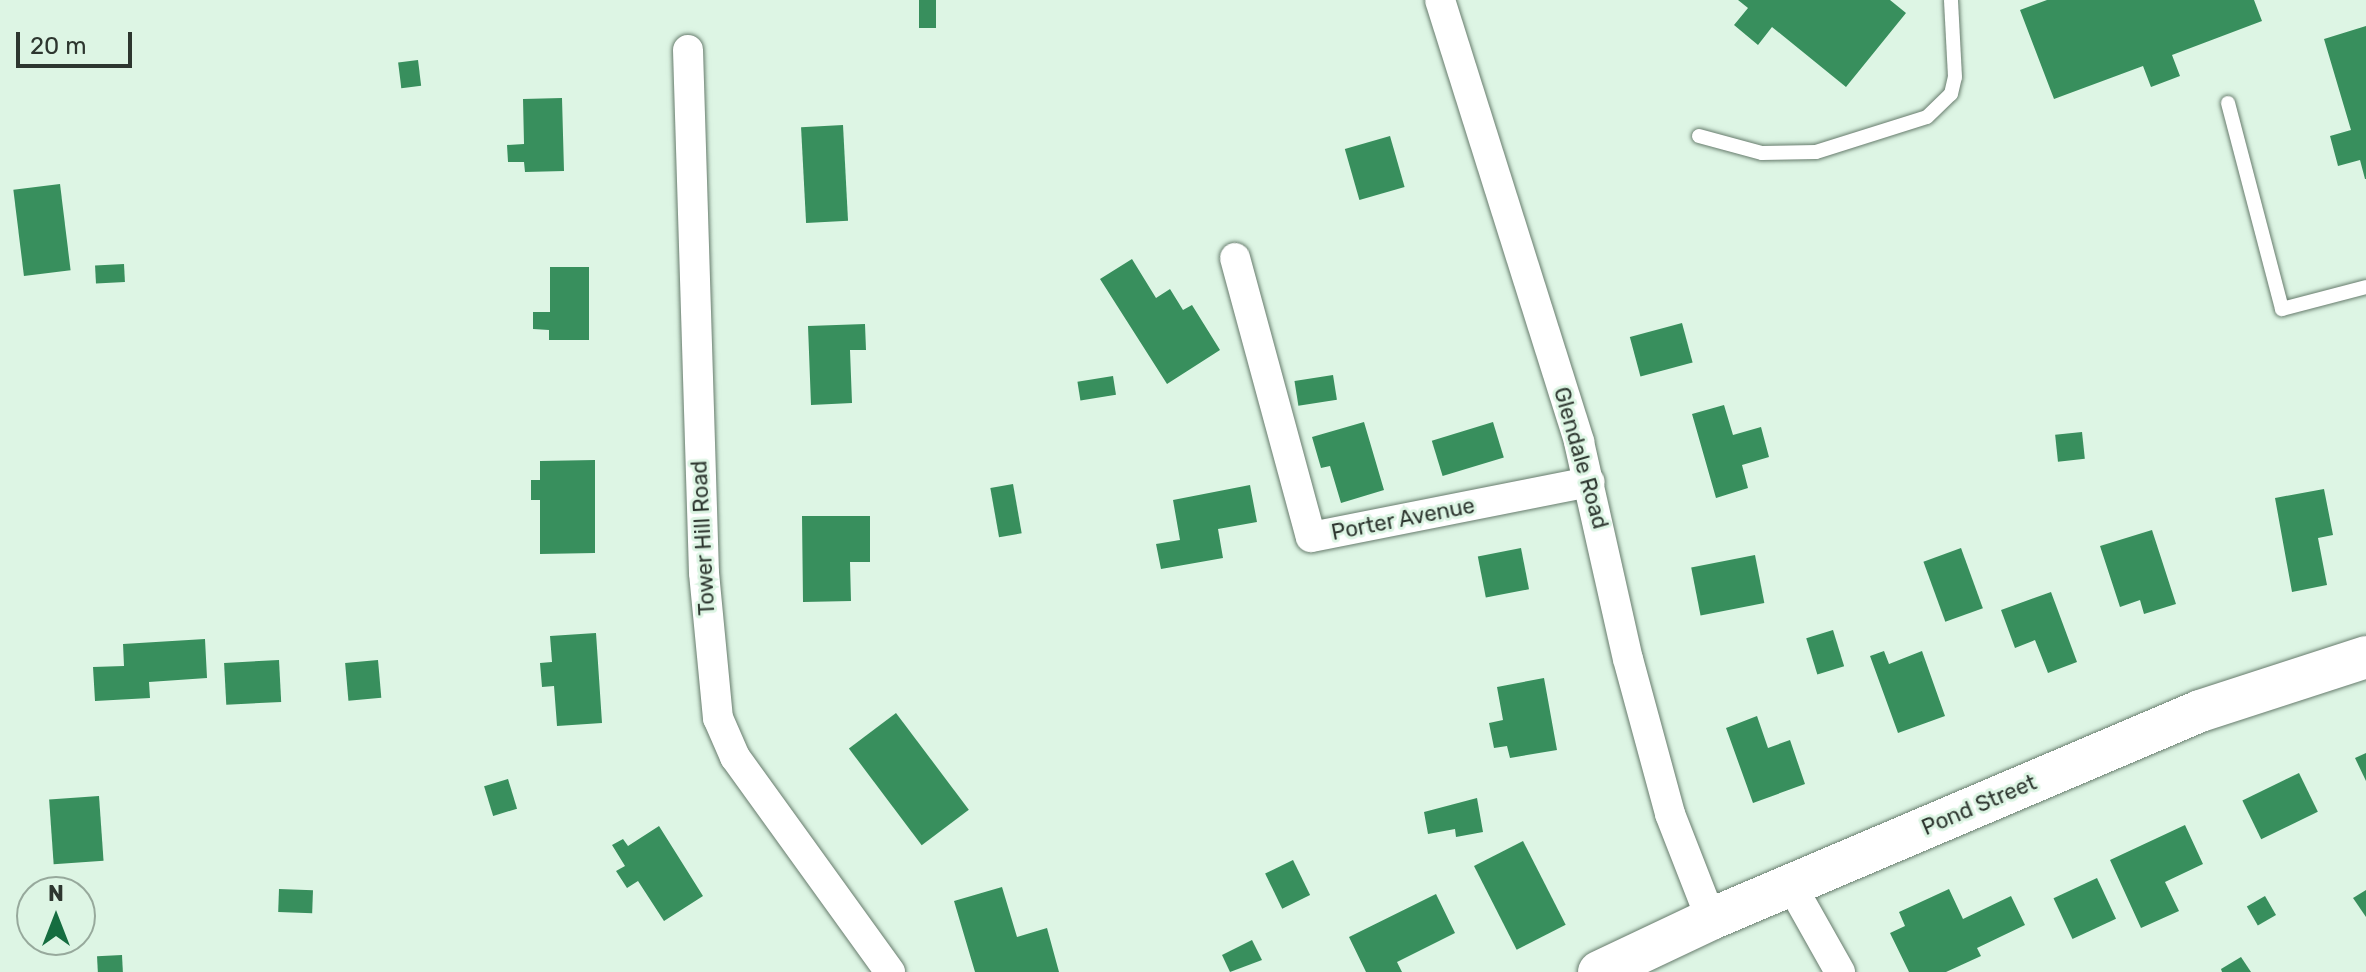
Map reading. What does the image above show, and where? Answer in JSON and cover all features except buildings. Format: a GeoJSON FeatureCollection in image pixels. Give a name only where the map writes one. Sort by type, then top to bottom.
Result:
{"type":"FeatureCollection","features":[{"type":"Feature","properties":{"kind":"main road","name":"Pond Street"},"geometry":{"type":"LineString","coordinates":[[1599,972],[1711,919],[2214,705],[2366,657]]}},
{"type":"Feature","properties":{"kind":"street","name":"Glendale Road"},"geometry":{"type":"LineString","coordinates":[[1440,0],[1590,482],[1628,659],[1670,814],[1711,919]]}},
{"type":"Feature","properties":{"kind":"street","name":"Tower Hill Road"},"geometry":{"type":"LineString","coordinates":[[688,50],[704,573],[718,718],[735,757],[890,972]]}},
{"type":"Feature","properties":{"kind":"street","name":"Porter Avenue"},"geometry":{"type":"LineString","coordinates":[[1235,258],[1311,537],[1590,482]]}},
{"type":"Feature","properties":{"kind":"street"},"geometry":{"type":"LineString","coordinates":[[1791,885],[1840,972]]}},
{"type":"Feature","properties":{"kind":"lane"},"geometry":{"type":"LineString","coordinates":[[1699,136],[1762,153],[1816,152],[1927,117],[1951,94],[1955,77],[1951,0]]}},
{"type":"Feature","properties":{"kind":"lane"},"geometry":{"type":"LineString","coordinates":[[2228,103],[2282,309],[2366,287]]}}]}
